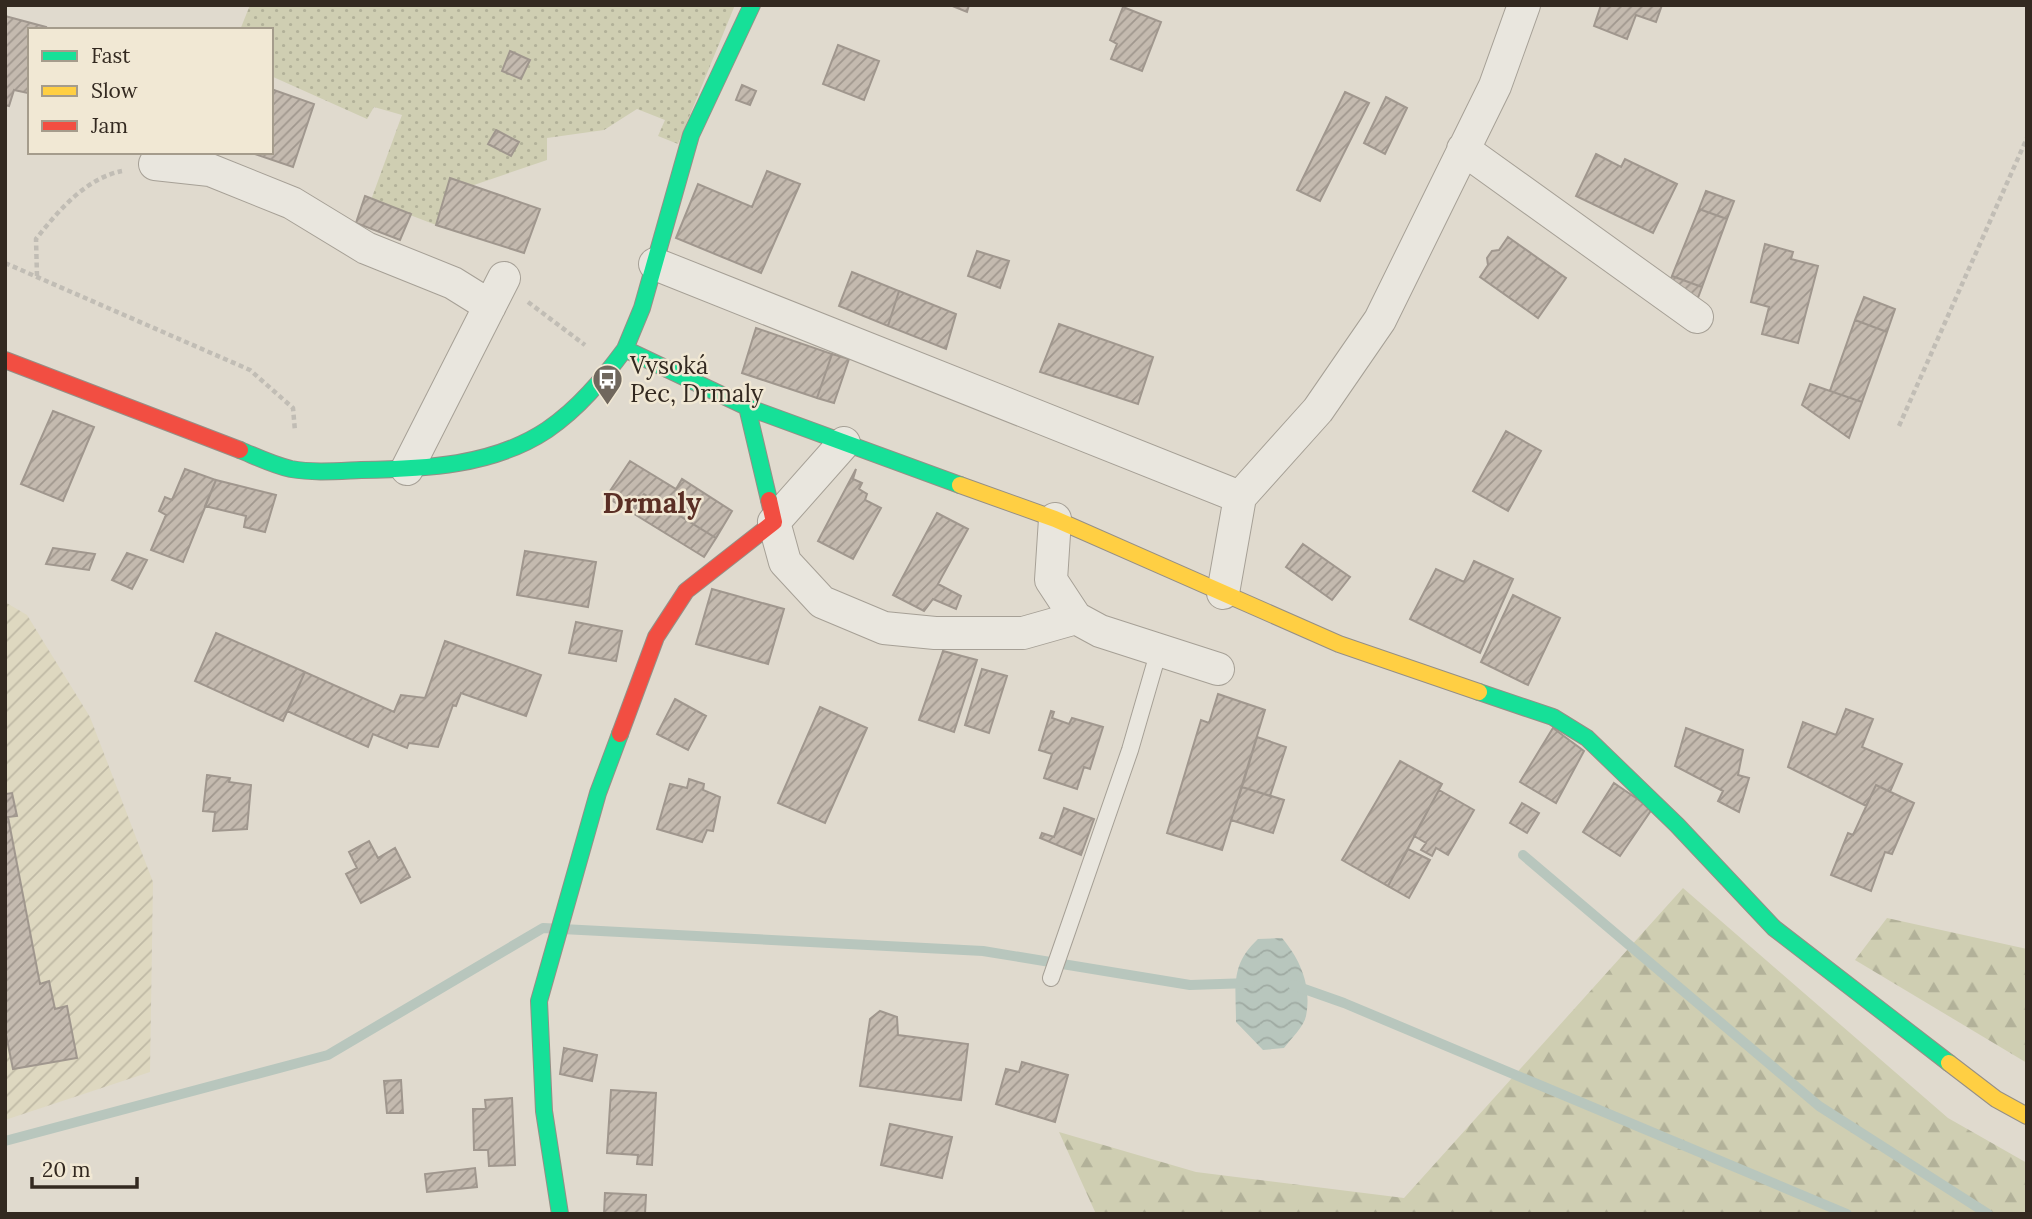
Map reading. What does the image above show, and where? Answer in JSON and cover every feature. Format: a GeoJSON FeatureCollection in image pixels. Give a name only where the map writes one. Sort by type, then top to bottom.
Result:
{"type":"FeatureCollection","features":[{"type":"Feature","properties":{"kind":"street"},"geometry":{"type":"LineString","coordinates":[[5,360],[190,432],[298,470],[407,469],[482,459],[538,435],[561,421],[597,387],[625,349],[642,308],[691,135],[752,5]]}},
{"type":"Feature","properties":{"kind":"street"},"geometry":{"type":"LineString","coordinates":[[1223,593],[1240,497],[1318,410],[1380,320],[1495,86],[1524,5]]}},
{"type":"Feature","properties":{"kind":"street"},"geometry":{"type":"LineString","coordinates":[[1463,149],[1697,317]]}},
{"type":"Feature","properties":{"kind":"street"},"geometry":{"type":"LineString","coordinates":[[155,164],[210,170],[292,203],[366,247],[453,283],[498,290],[407,469]]}},
{"type":"Feature","properties":{"kind":"street"},"geometry":{"type":"LineString","coordinates":[[655,264],[1240,497]]}},
{"type":"Feature","properties":{"kind":"street"},"geometry":{"type":"LineString","coordinates":[[625,349],[747,407],[1055,519],[1339,644],[1553,717],[1587,738],[1677,825],[1774,928],[1996,1099],[2027,1115]]}},
{"type":"Feature","properties":{"kind":"street"},"geometry":{"type":"LineString","coordinates":[[747,407],[785,562],[822,602],[884,628],[935,633],[1023,632],[1076,618]]}},
{"type":"Feature","properties":{"kind":"street"},"geometry":{"type":"LineString","coordinates":[[560,1214],[544,1111],[539,1001],[598,793],[656,637],[686,591],[774,522],[844,443]]}},
{"type":"Feature","properties":{"kind":"street"},"geometry":{"type":"LineString","coordinates":[[1055,519],[1051,580],[1076,618],[1100,631],[1218,669]]}},
{"type":"Feature","properties":{"kind":"lane"},"geometry":{"type":"LineString","coordinates":[[1051,978],[1130,750],[1159,650]]}},
{"type":"Feature","properties":{"kind":"path"},"geometry":{"type":"LineString","coordinates":[[1899,426],[2027,138]]}},
{"type":"Feature","properties":{"kind":"path"},"geometry":{"type":"LineString","coordinates":[[37,276],[36,239],[58,211],[104,175],[155,164]]}},
{"type":"Feature","properties":{"kind":"path"},"geometry":{"type":"LineString","coordinates":[[5,262],[250,370],[293,408],[298,470]]}},
{"type":"Feature","properties":{"kind":"path"},"geometry":{"type":"LineString","coordinates":[[498,290],[538,307],[594,352]]}},
{"type":"Feature","properties":{"kind":"shaded area"},"geometry":{"type":"Polygon","coordinates":[[[5,602],[27,615],[90,717],[153,882],[150,1072],[5,1120],[5,602]]]}},
{"type":"Feature","properties":{"kind":"green space"},"geometry":{"type":"Polygon","coordinates":[[[250,5],[735,5],[678,144],[658,136],[665,120],[637,109],[604,130],[547,138],[547,160],[471,186],[436,225],[371,200],[402,115],[374,107],[367,119],[273,77],[273,28],[241,28],[250,5]],[[495,130],[488,144],[511,156],[519,142],[495,130]]]}},
{"type":"Feature","properties":{"kind":"green space"},"geometry":{"type":"Polygon","coordinates":[[[1683,888],[1948,1118],[2027,1163],[2027,1214],[1096,1214],[1059,1132],[1196,1172],[1404,1198],[1683,888]]]}},
{"type":"Feature","properties":{"kind":"green space"},"geometry":{"type":"Polygon","coordinates":[[[1887,918],[2027,949],[2027,1063],[1855,960],[1887,918]]]}},
{"type":"Feature","properties":{"kind":"water"},"geometry":{"type":"Polygon","coordinates":[[[1282,938],[1303,974],[1307,994],[1306,1016],[1284,1048],[1263,1050],[1236,1022],[1237,977],[1243,958],[1258,939],[1282,938]]]}},
{"type":"Feature","properties":{"kind":"building"},"geometry":{"type":"Polygon","coordinates":[[[950,5],[969,5],[967,12],[950,5]]]}},
{"type":"Feature","properties":{"kind":"building"},"geometry":{"type":"Polygon","coordinates":[[[1601,5],[1662,5],[1656,22],[1636,15],[1627,39],[1594,26],[1601,5]]]}},
{"type":"Feature","properties":{"kind":"building"},"geometry":{"type":"Polygon","coordinates":[[[1123,7],[1161,22],[1142,71],[1111,59],[1117,44],[1110,40],[1123,7]]]}},
{"type":"Feature","properties":{"kind":"building"},"geometry":{"type":"Polygon","coordinates":[[[5,16],[46,27],[28,28],[28,93],[14,90],[9,106],[5,105],[5,16]]]}},
{"type":"Feature","properties":{"kind":"building"},"geometry":{"type":"Polygon","coordinates":[[[838,45],[879,61],[864,100],[823,84],[838,45]]]}},
{"type":"Feature","properties":{"kind":"building"},"geometry":{"type":"Polygon","coordinates":[[[510,51],[530,60],[521,79],[502,71],[510,51]]]}},
{"type":"Feature","properties":{"kind":"building"},"geometry":{"type":"Polygon","coordinates":[[[742,85],[756,91],[750,105],[736,100],[742,85]]]}},
{"type":"Feature","properties":{"kind":"building"},"geometry":{"type":"Polygon","coordinates":[[[273,90],[314,104],[293,167],[255,154],[273,154],[273,90]]]}},
{"type":"Feature","properties":{"kind":"building"},"geometry":{"type":"Polygon","coordinates":[[[1345,92],[1369,103],[1320,201],[1297,190],[1345,92]]]}},
{"type":"Feature","properties":{"kind":"building"},"geometry":{"type":"Polygon","coordinates":[[[1386,97],[1407,108],[1385,154],[1364,143],[1386,97]]]}},
{"type":"Feature","properties":{"kind":"building"},"geometry":{"type":"Polygon","coordinates":[[[496,130],[519,142],[511,156],[488,144],[496,130]]]}},
{"type":"Feature","properties":{"kind":"building"},"geometry":{"type":"Polygon","coordinates":[[[1596,154],[1621,167],[1625,159],[1677,184],[1653,233],[1576,196],[1596,154]]]}},
{"type":"Feature","properties":{"kind":"building"},"geometry":{"type":"Polygon","coordinates":[[[767,171],[800,184],[761,273],[676,238],[698,184],[752,207],[767,171]]]}},
{"type":"Feature","properties":{"kind":"building"},"geometry":{"type":"Polygon","coordinates":[[[450,178],[540,209],[524,253],[436,225],[450,178]]]}},
{"type":"Feature","properties":{"kind":"building"},"geometry":{"type":"Polygon","coordinates":[[[1706,191],[1734,201],[1727,219],[1699,209],[1706,191]]]}},
{"type":"Feature","properties":{"kind":"building"},"geometry":{"type":"Polygon","coordinates":[[[365,196],[411,214],[400,240],[356,223],[365,196]]]}},
{"type":"Feature","properties":{"kind":"building"},"geometry":{"type":"Polygon","coordinates":[[[1699,209],[1727,219],[1702,287],[1672,276],[1699,209]]]}},
{"type":"Feature","properties":{"kind":"building"},"geometry":{"type":"Polygon","coordinates":[[[1508,237],[1566,278],[1538,318],[1480,277],[1488,265],[1487,258],[1492,251],[1499,250],[1508,237]]]}},
{"type":"Feature","properties":{"kind":"building"},"geometry":{"type":"Polygon","coordinates":[[[1765,244],[1793,252],[1791,259],[1818,266],[1798,343],[1762,334],[1769,307],[1751,302],[1765,244]]]}},
{"type":"Feature","properties":{"kind":"building"},"geometry":{"type":"Polygon","coordinates":[[[977,251],[1009,261],[1000,288],[968,276],[977,251]]]}},
{"type":"Feature","properties":{"kind":"building"},"geometry":{"type":"Polygon","coordinates":[[[852,272],[899,291],[888,326],[839,306],[852,272]]]}},
{"type":"Feature","properties":{"kind":"building"},"geometry":{"type":"Polygon","coordinates":[[[1672,276],[1702,287],[1696,303],[1669,283],[1672,276]]]}},
{"type":"Feature","properties":{"kind":"building"},"geometry":{"type":"Polygon","coordinates":[[[899,291],[956,314],[946,349],[888,326],[899,291]]]}},
{"type":"Feature","properties":{"kind":"building"},"geometry":{"type":"Polygon","coordinates":[[[1864,297],[1895,309],[1887,332],[1855,320],[1864,297]]]}},
{"type":"Feature","properties":{"kind":"building"},"geometry":{"type":"Polygon","coordinates":[[[1855,320],[1887,332],[1862,402],[1830,391],[1855,320]]]}},
{"type":"Feature","properties":{"kind":"building"},"geometry":{"type":"Polygon","coordinates":[[[1059,324],[1153,357],[1138,404],[1040,372],[1059,324]]]}},
{"type":"Feature","properties":{"kind":"building"},"geometry":{"type":"Polygon","coordinates":[[[756,328],[832,354],[817,398],[742,373],[756,328]]]}},
{"type":"Feature","properties":{"kind":"building"},"geometry":{"type":"Polygon","coordinates":[[[832,354],[849,359],[834,403],[817,398],[832,354]]]}},
{"type":"Feature","properties":{"kind":"building"},"geometry":{"type":"Polygon","coordinates":[[[1810,384],[1862,402],[1849,438],[1802,405],[1810,384]]]}},
{"type":"Feature","properties":{"kind":"building"},"geometry":{"type":"Polygon","coordinates":[[[53,411],[94,427],[63,501],[21,484],[53,411]]]}},
{"type":"Feature","properties":{"kind":"building"},"geometry":{"type":"Polygon","coordinates":[[[1506,431],[1541,451],[1508,511],[1473,491],[1506,431]]]}},
{"type":"Feature","properties":{"kind":"building"},"geometry":{"type":"Polygon","coordinates":[[[630,461],[676,489],[682,479],[732,511],[716,538],[644,494],[631,512],[606,497],[630,461]]]}},
{"type":"Feature","properties":{"kind":"building"},"geometry":{"type":"Polygon","coordinates":[[[185,469],[216,480],[183,562],[151,550],[166,515],[159,511],[165,497],[172,500],[185,469]]]}},
{"type":"Feature","properties":{"kind":"building"},"geometry":{"type":"Polygon","coordinates":[[[856,469],[853,479],[862,483],[859,489],[867,494],[865,500],[881,508],[853,559],[818,541],[856,469]]]}},
{"type":"Feature","properties":{"kind":"building"},"geometry":{"type":"Polygon","coordinates":[[[216,480],[276,495],[265,532],[244,527],[246,516],[205,506],[216,480]]]}},
{"type":"Feature","properties":{"kind":"building"},"geometry":{"type":"Polygon","coordinates":[[[644,494],[716,538],[704,557],[631,512],[644,494]]]}},
{"type":"Feature","properties":{"kind":"building"},"geometry":{"type":"Polygon","coordinates":[[[937,513],[968,529],[938,584],[961,596],[956,609],[933,599],[924,611],[893,595],[937,513]]]}},
{"type":"Feature","properties":{"kind":"building"},"geometry":{"type":"Polygon","coordinates":[[[1303,544],[1350,577],[1332,600],[1286,567],[1303,544]]]}},
{"type":"Feature","properties":{"kind":"building"},"geometry":{"type":"Polygon","coordinates":[[[53,548],[95,554],[89,570],[46,564],[53,548]]]}},
{"type":"Feature","properties":{"kind":"building"},"geometry":{"type":"Polygon","coordinates":[[[525,551],[596,562],[588,607],[517,595],[525,551]]]}},
{"type":"Feature","properties":{"kind":"building"},"geometry":{"type":"Polygon","coordinates":[[[127,553],[147,560],[132,589],[112,580],[127,553]]]}},
{"type":"Feature","properties":{"kind":"building"},"geometry":{"type":"Polygon","coordinates":[[[1474,561],[1513,579],[1480,653],[1410,619],[1436,569],[1464,582],[1474,561]]]}},
{"type":"Feature","properties":{"kind":"building"},"geometry":{"type":"Polygon","coordinates":[[[712,589],[784,609],[768,664],[696,644],[712,589]]]}},
{"type":"Feature","properties":{"kind":"building"},"geometry":{"type":"Polygon","coordinates":[[[1513,595],[1560,618],[1528,685],[1481,662],[1513,595]]]}},
{"type":"Feature","properties":{"kind":"building"},"geometry":{"type":"Polygon","coordinates":[[[576,622],[622,631],[616,661],[569,653],[576,622]]]}},
{"type":"Feature","properties":{"kind":"building"},"geometry":{"type":"Polygon","coordinates":[[[216,633],[305,672],[283,721],[195,681],[216,633]]]}},
{"type":"Feature","properties":{"kind":"building"},"geometry":{"type":"Polygon","coordinates":[[[445,641],[541,675],[526,716],[461,693],[456,706],[453,705],[438,747],[409,743],[407,748],[373,734],[368,747],[287,711],[305,672],[394,712],[401,695],[425,698],[445,641]]]}},
{"type":"Feature","properties":{"kind":"building"},"geometry":{"type":"Polygon","coordinates":[[[943,651],[977,660],[954,732],[919,720],[943,651]]]}},
{"type":"Feature","properties":{"kind":"building"},"geometry":{"type":"Polygon","coordinates":[[[982,669],[1007,676],[989,733],[965,725],[982,669]]]}},
{"type":"Feature","properties":{"kind":"building"},"geometry":{"type":"Polygon","coordinates":[[[1218,694],[1265,710],[1222,850],[1167,833],[1201,720],[1209,723],[1218,694]]]}},
{"type":"Feature","properties":{"kind":"building"},"geometry":{"type":"Polygon","coordinates":[[[675,699],[706,716],[688,750],[657,734],[675,699]]]}},
{"type":"Feature","properties":{"kind":"building"},"geometry":{"type":"Polygon","coordinates":[[[820,707],[867,728],[825,823],[778,803],[820,707]]]}},
{"type":"Feature","properties":{"kind":"building"},"geometry":{"type":"Polygon","coordinates":[[[1846,709],[1873,719],[1862,747],[1902,764],[1890,792],[1876,785],[1866,806],[1788,767],[1803,722],[1836,735],[1846,709]]]}},
{"type":"Feature","properties":{"kind":"building"},"geometry":{"type":"Polygon","coordinates":[[[1051,711],[1054,712],[1052,718],[1069,724],[1072,718],[1103,727],[1090,769],[1084,767],[1077,789],[1044,778],[1052,754],[1039,750],[1051,711]]]}},
{"type":"Feature","properties":{"kind":"building"},"geometry":{"type":"Polygon","coordinates":[[[1553,728],[1584,751],[1556,803],[1520,782],[1553,728]]]}},
{"type":"Feature","properties":{"kind":"building"},"geometry":{"type":"Polygon","coordinates":[[[1686,728],[1743,750],[1738,775],[1749,778],[1739,812],[1718,801],[1723,791],[1675,766],[1686,728]]]}},
{"type":"Feature","properties":{"kind":"building"},"geometry":{"type":"Polygon","coordinates":[[[1257,737],[1286,747],[1270,796],[1242,787],[1257,737]]]}},
{"type":"Feature","properties":{"kind":"building"},"geometry":{"type":"Polygon","coordinates":[[[1400,761],[1442,784],[1388,886],[1342,860],[1400,761]]]}},
{"type":"Feature","properties":{"kind":"building"},"geometry":{"type":"Polygon","coordinates":[[[207,775],[230,778],[229,782],[251,785],[247,829],[213,831],[215,812],[203,811],[207,775]]]}},
{"type":"Feature","properties":{"kind":"building"},"geometry":{"type":"Polygon","coordinates":[[[689,779],[704,784],[703,790],[720,797],[713,831],[707,830],[702,842],[657,829],[670,784],[687,788],[689,779]]]}},
{"type":"Feature","properties":{"kind":"building"},"geometry":{"type":"Polygon","coordinates":[[[1614,783],[1652,809],[1620,856],[1583,832],[1614,783]]]}},
{"type":"Feature","properties":{"kind":"building"},"geometry":{"type":"Polygon","coordinates":[[[1876,785],[1914,803],[1892,854],[1885,852],[1871,891],[1831,875],[1848,833],[1853,835],[1876,785]]]}},
{"type":"Feature","properties":{"kind":"building"},"geometry":{"type":"Polygon","coordinates":[[[1242,787],[1284,800],[1273,833],[1231,820],[1242,787]]]}},
{"type":"Feature","properties":{"kind":"building"},"geometry":{"type":"Polygon","coordinates":[[[1439,790],[1474,810],[1448,855],[1436,848],[1432,856],[1421,850],[1426,843],[1414,836],[1439,790]]]}},
{"type":"Feature","properties":{"kind":"building"},"geometry":{"type":"Polygon","coordinates":[[[12,793],[17,816],[8,817],[40,984],[49,981],[55,1009],[67,1006],[77,1058],[13,1069],[5,1030],[5,794],[12,793]]]}},
{"type":"Feature","properties":{"kind":"building"},"geometry":{"type":"Polygon","coordinates":[[[1522,803],[1539,813],[1527,833],[1510,823],[1522,803]]]}},
{"type":"Feature","properties":{"kind":"building"},"geometry":{"type":"Polygon","coordinates":[[[1064,808],[1094,819],[1081,855],[1040,838],[1042,833],[1054,837],[1064,808]]]}},
{"type":"Feature","properties":{"kind":"building"},"geometry":{"type":"Polygon","coordinates":[[[369,841],[378,858],[395,848],[410,877],[361,903],[346,874],[357,868],[349,852],[369,841]]]}},
{"type":"Feature","properties":{"kind":"building"},"geometry":{"type":"Polygon","coordinates":[[[1408,849],[1430,860],[1409,898],[1388,886],[1408,849]]]}},
{"type":"Feature","properties":{"kind":"building"},"geometry":{"type":"Polygon","coordinates":[[[880,1011],[897,1017],[898,1035],[968,1044],[961,1100],[860,1086],[870,1019],[880,1011]]]}},
{"type":"Feature","properties":{"kind":"building"},"geometry":{"type":"Polygon","coordinates":[[[564,1048],[597,1055],[592,1081],[560,1074],[564,1048]]]}},
{"type":"Feature","properties":{"kind":"building"},"geometry":{"type":"Polygon","coordinates":[[[1022,1062],[1068,1075],[1055,1122],[996,1104],[1006,1069],[1019,1072],[1022,1062]]]}},
{"type":"Feature","properties":{"kind":"building"},"geometry":{"type":"Polygon","coordinates":[[[401,1080],[403,1113],[387,1113],[384,1081],[401,1080]]]}},
{"type":"Feature","properties":{"kind":"building"},"geometry":{"type":"Polygon","coordinates":[[[611,1090],[656,1093],[652,1165],[637,1164],[638,1155],[607,1153],[611,1090]]]}},
{"type":"Feature","properties":{"kind":"building"},"geometry":{"type":"Polygon","coordinates":[[[512,1098],[515,1165],[489,1166],[488,1150],[474,1150],[473,1109],[486,1109],[485,1100],[512,1098]]]}},
{"type":"Feature","properties":{"kind":"building"},"geometry":{"type":"Polygon","coordinates":[[[890,1124],[952,1137],[942,1178],[881,1165],[890,1124]]]}},
{"type":"Feature","properties":{"kind":"building"},"geometry":{"type":"Polygon","coordinates":[[[475,1168],[477,1187],[427,1192],[425,1174],[475,1168]]]}},
{"type":"Feature","properties":{"kind":"building"},"geometry":{"type":"Polygon","coordinates":[[[605,1193],[646,1195],[645,1214],[604,1214],[605,1193]]]}},
{"type":"Feature","properties":{"kind":"waterway"},"geometry":{"type":"LineString","coordinates":[[1523,855],[1819,1106],[1988,1214]]}},
{"type":"Feature","properties":{"kind":"waterway"},"geometry":{"type":"LineString","coordinates":[[5,1141],[328,1055],[543,928],[983,951],[1190,985],[1250,983]]}},
{"type":"Feature","properties":{"kind":"waterway"},"geometry":{"type":"LineString","coordinates":[[1293,985],[1344,1003],[1847,1214]]}},
{"type":"Feature","properties":{"kind":"traffic: fast"},"geometry":{"type":"LineString","coordinates":[[752,5],[691,135],[642,308],[625,349],[747,407],[960,485]]}},
{"type":"Feature","properties":{"kind":"traffic: fast"},"geometry":{"type":"LineString","coordinates":[[240,450],[284,467],[317,471],[409,468],[481,458],[526,442],[559,421],[589,393],[625,349]]}},
{"type":"Feature","properties":{"kind":"traffic: fast"},"geometry":{"type":"LineString","coordinates":[[747,407],[769,500]]}},
{"type":"Feature","properties":{"kind":"traffic: fast"},"geometry":{"type":"LineString","coordinates":[[1479,692],[1553,717],[1587,738],[1677,825],[1774,928],[1949,1063]]}},
{"type":"Feature","properties":{"kind":"traffic: fast"},"geometry":{"type":"LineString","coordinates":[[560,1214],[544,1111],[539,1001],[598,793],[620,734]]}},
{"type":"Feature","properties":{"kind":"traffic: slow"},"geometry":{"type":"LineString","coordinates":[[960,485],[1055,519],[1339,644],[1479,692]]}},
{"type":"Feature","properties":{"kind":"traffic: slow"},"geometry":{"type":"LineString","coordinates":[[1949,1063],[1996,1099],[2027,1116]]}},
{"type":"Feature","properties":{"kind":"traffic: jam"},"geometry":{"type":"LineString","coordinates":[[5,360],[240,450]]}},
{"type":"Feature","properties":{"kind":"traffic: jam"},"geometry":{"type":"LineString","coordinates":[[620,734],[656,637],[686,591],[774,522],[769,500]]}},
{"type":"Feature","properties":{"kind":"place","name":"Vysoká Pec, Drmaly"},"geometry":{"type":"Point","coordinates":[607,406]}},
{"type":"Feature","properties":{"kind":"district","name":"Drmaly"},"geometry":{"type":"Point","coordinates":[652,503]}}]}
